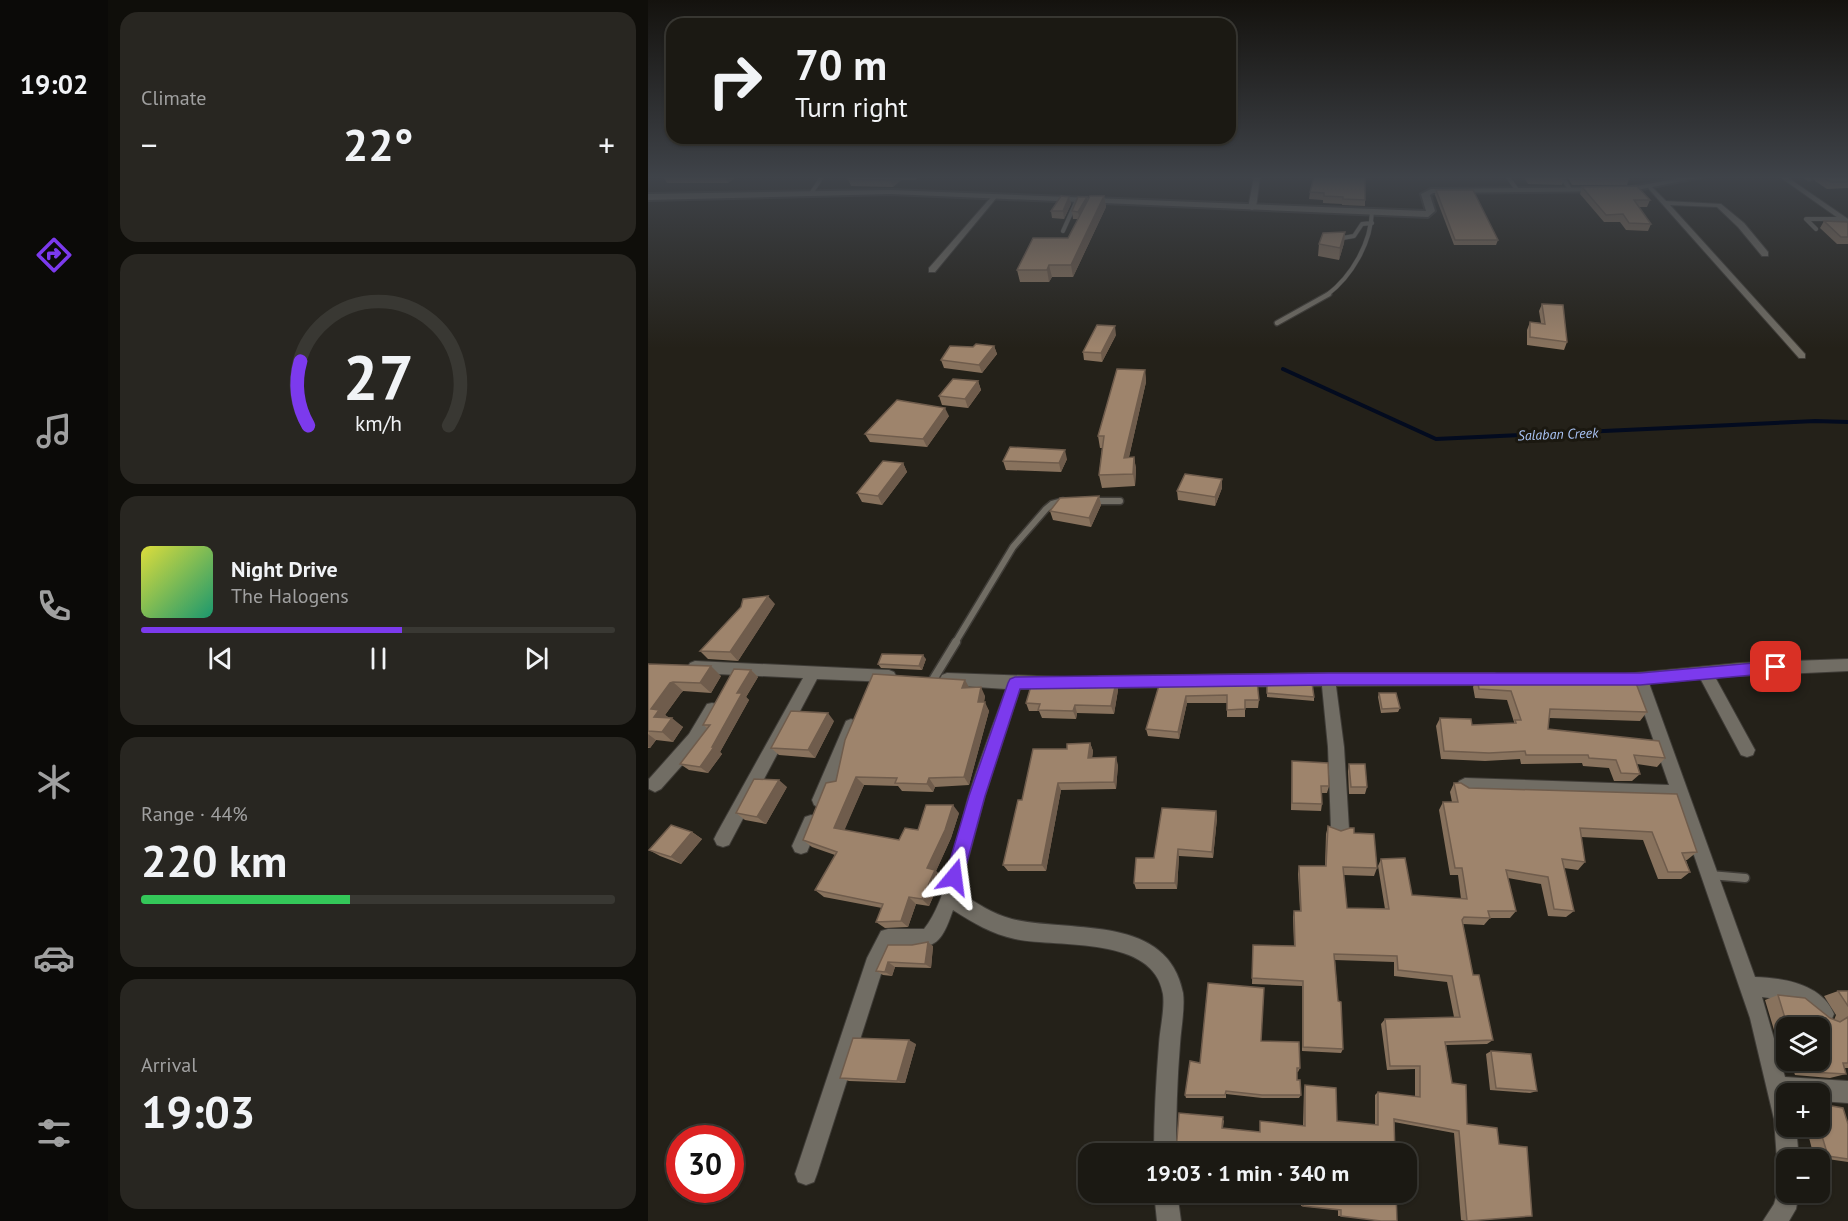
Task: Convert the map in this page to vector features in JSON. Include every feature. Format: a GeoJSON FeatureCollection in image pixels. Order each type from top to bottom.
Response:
{"type":"FeatureCollection","features":[{"type":"Feature","properties":{"kind":"street"},"geometry":{"type":"LineString","coordinates":[[932,270],[963,234]]}},
{"type":"Feature","properties":{"kind":"street"},"geometry":{"type":"LineString","coordinates":[[1693,234],[1802,356]]}},
{"type":"Feature","properties":{"kind":"street"},"geometry":{"type":"LineString","coordinates":[[1748,234],[1765,254]]}},
{"type":"Feature","properties":{"kind":"street"},"geometry":{"type":"LineString","coordinates":[[703,650],[683,667],[903,676]]}},
{"type":"Feature","properties":{"kind":"street"},"geometry":{"type":"LineString","coordinates":[[1604,679],[1640,679],[1812,665],[1848,665]]}},
{"type":"Feature","properties":{"kind":"street"},"geometry":{"type":"LineString","coordinates":[[656,784],[693,742],[736,668]]}},
{"type":"Feature","properties":{"kind":"street"},"geometry":{"type":"LineString","coordinates":[[723,839],[814,671]]}},
{"type":"Feature","properties":{"kind":"street"},"geometry":{"type":"LineString","coordinates":[[1705,673],[1747,750]]}},
{"type":"Feature","properties":{"kind":"street"},"geometry":{"type":"LineString","coordinates":[[801,846],[873,675]]}},
{"type":"Feature","properties":{"kind":"street"},"geometry":{"type":"LineString","coordinates":[[929,678],[1015,683],[1508,679]]}},
{"type":"Feature","properties":{"kind":"street"},"geometry":{"type":"LineString","coordinates":[[1328,679],[1336,747],[1340,830]]}},
{"type":"Feature","properties":{"kind":"street"},"geometry":{"type":"LineString","coordinates":[[1640,679],[1761,1018],[1776,1083]]}},
{"type":"Feature","properties":{"kind":"street"},"geometry":{"type":"LineString","coordinates":[[806,1174],[874,965],[884,944],[888,938],[930,936],[937,929],[977,796],[1015,683]]}},
{"type":"Feature","properties":{"kind":"street"},"geometry":{"type":"LineString","coordinates":[[1465,786],[1680,793]]}},
{"type":"Feature","properties":{"kind":"street"},"geometry":{"type":"LineString","coordinates":[[948,898],[956,900],[980,917],[1013,929],[1052,936],[1117,940],[1144,950],[1158,961],[1168,978],[1173,994],[1165,1101],[1165,1143]]}},
{"type":"Feature","properties":{"kind":"street"},"geometry":{"type":"LineString","coordinates":[[1750,987],[1798,992],[1806,996],[1824,1014]]}},
{"type":"Feature","properties":{"kind":"street"},"geometry":{"type":"LineString","coordinates":[[1830,1091],[1848,1092]]}},
{"type":"Feature","properties":{"kind":"street"},"geometry":{"type":"LineString","coordinates":[[1167,1203],[1169,1221]]}},
{"type":"Feature","properties":{"kind":"street"},"geometry":{"type":"LineString","coordinates":[[1775,1221],[1785,1203]]}},
{"type":"Feature","properties":{"kind":"lane"},"geometry":{"type":"LineString","coordinates":[[1335,240],[1355,234]]}},
{"type":"Feature","properties":{"kind":"lane"},"geometry":{"type":"LineString","coordinates":[[1277,323],[1328,295],[1347,278],[1358,259],[1368,234]]}},
{"type":"Feature","properties":{"kind":"lane"},"geometry":{"type":"LineString","coordinates":[[929,678],[1013,547],[1032,523],[1052,504],[1074,501]]}},
{"type":"Feature","properties":{"kind":"lane"},"geometry":{"type":"LineString","coordinates":[[1086,501],[1120,501]]}},
{"type":"Feature","properties":{"kind":"lane"},"geometry":{"type":"LineString","coordinates":[[1710,875],[1745,878]]}},
{"type":"Feature","properties":{"kind":"building"},"geometry":{"type":"Polygon","coordinates":[[[1070,234],[1086,234],[1071,265],[1049,265],[1047,270],[1017,270],[1033,238],[1068,238],[1070,234]]]}},
{"type":"Feature","properties":{"kind":"building"},"geometry":{"type":"Polygon","coordinates":[[[1323,234],[1344,234],[1340,248],[1319,244],[1323,234]]]}},
{"type":"Feature","properties":{"kind":"building"},"geometry":{"type":"Polygon","coordinates":[[[1453,234],[1495,234],[1498,240],[1455,240],[1453,234]]]}},
{"type":"Feature","properties":{"kind":"building"},"geometry":{"type":"Polygon","coordinates":[[[1838,234],[1848,234],[1848,237],[1841,237],[1838,234]]]}},
{"type":"Feature","properties":{"kind":"building"},"geometry":{"type":"Polygon","coordinates":[[[1542,304],[1563,305],[1567,342],[1530,337],[1530,322],[1545,324],[1542,304]]]}},
{"type":"Feature","properties":{"kind":"building"},"geometry":{"type":"Polygon","coordinates":[[[1097,325],[1115,326],[1101,353],[1083,352],[1097,325]]]}},
{"type":"Feature","properties":{"kind":"building"},"geometry":{"type":"Polygon","coordinates":[[[976,344],[994,346],[979,365],[941,360],[950,346],[973,347],[976,344]]]}},
{"type":"Feature","properties":{"kind":"building"},"geometry":{"type":"Polygon","coordinates":[[[1117,369],[1145,370],[1124,458],[1134,457],[1133,474],[1099,475],[1104,436],[1098,436],[1117,369]]]}},
{"type":"Feature","properties":{"kind":"building"},"geometry":{"type":"Polygon","coordinates":[[[953,379],[978,381],[965,399],[939,396],[953,379]]]}},
{"type":"Feature","properties":{"kind":"building"},"geometry":{"type":"Polygon","coordinates":[[[897,400],[945,408],[923,439],[865,434],[897,400]]]}},
{"type":"Feature","properties":{"kind":"building"},"geometry":{"type":"Polygon","coordinates":[[[1010,447],[1065,450],[1059,463],[1003,461],[1010,447]]]}},
{"type":"Feature","properties":{"kind":"building"},"geometry":{"type":"Polygon","coordinates":[[[883,461],[903,463],[878,496],[857,493],[883,461]]]}},
{"type":"Feature","properties":{"kind":"building"},"geometry":{"type":"Polygon","coordinates":[[[1185,474],[1222,479],[1215,497],[1177,491],[1185,474]]]}},
{"type":"Feature","properties":{"kind":"building"},"geometry":{"type":"Polygon","coordinates":[[[1099,496],[1089,518],[1050,511],[1060,498],[1099,496]]]}},
{"type":"Feature","properties":{"kind":"building"},"geometry":{"type":"Polygon","coordinates":[[[768,596],[730,652],[700,651],[741,607],[743,599],[768,596]]]}},
{"type":"Feature","properties":{"kind":"building"},"geometry":{"type":"Polygon","coordinates":[[[882,654],[923,655],[919,666],[878,664],[882,654]]]}},
{"type":"Feature","properties":{"kind":"building"},"geometry":{"type":"Polygon","coordinates":[[[648,664],[711,666],[700,683],[670,683],[651,709],[659,710],[654,717],[672,718],[662,732],[648,731],[648,664]]]}},
{"type":"Feature","properties":{"kind":"building"},"geometry":{"type":"Polygon","coordinates":[[[734,669],[751,670],[737,693],[742,693],[712,747],[714,747],[700,767],[680,764],[710,725],[703,725],[734,669]]]}},
{"type":"Feature","properties":{"kind":"building"},"geometry":{"type":"Polygon","coordinates":[[[873,674],[965,680],[962,688],[981,687],[978,702],[985,702],[964,777],[929,778],[927,784],[895,783],[897,778],[856,777],[834,828],[899,840],[905,828],[918,830],[926,805],[953,805],[945,830],[927,868],[935,870],[922,899],[909,897],[901,921],[876,922],[883,904],[815,890],[837,852],[803,840],[826,783],[836,781],[845,740],[873,674]]]}},
{"type":"Feature","properties":{"kind":"building"},"geometry":{"type":"Polygon","coordinates":[[[1477,678],[1634,678],[1647,712],[1550,709],[1548,729],[1659,741],[1665,758],[1634,755],[1640,774],[1621,773],[1616,760],[1589,758],[1588,755],[1526,755],[1525,751],[1489,753],[1444,751],[1440,718],[1471,719],[1472,725],[1516,723],[1515,720],[1521,720],[1511,691],[1479,689],[1477,678]]]}},
{"type":"Feature","properties":{"kind":"building"},"geometry":{"type":"Polygon","coordinates":[[[1257,681],[1259,700],[1245,700],[1245,709],[1227,710],[1227,695],[1186,696],[1178,732],[1146,729],[1160,682],[1257,681]]]}},
{"type":"Feature","properties":{"kind":"building"},"geometry":{"type":"Polygon","coordinates":[[[1116,682],[1111,706],[1075,705],[1073,711],[1038,710],[1040,704],[1026,703],[1031,686],[1045,687],[1047,683],[1116,682]]]}},
{"type":"Feature","properties":{"kind":"building"},"geometry":{"type":"Polygon","coordinates":[[[1312,683],[1314,697],[1267,693],[1267,685],[1312,683]]]}},
{"type":"Feature","properties":{"kind":"building"},"geometry":{"type":"Polygon","coordinates":[[[1379,693],[1396,693],[1400,708],[1382,709],[1379,693]]]}},
{"type":"Feature","properties":{"kind":"building"},"geometry":{"type":"Polygon","coordinates":[[[791,711],[828,713],[808,750],[771,748],[791,711]]]}},
{"type":"Feature","properties":{"kind":"building"},"geometry":{"type":"Polygon","coordinates":[[[1090,743],[1088,758],[1116,757],[1114,782],[1058,783],[1042,865],[1003,865],[1018,800],[1022,800],[1033,749],[1067,749],[1067,744],[1090,743]]]}},
{"type":"Feature","properties":{"kind":"building"},"geometry":{"type":"Polygon","coordinates":[[[1292,761],[1328,763],[1329,786],[1321,786],[1322,804],[1292,803],[1292,761]]]}},
{"type":"Feature","properties":{"kind":"building"},"geometry":{"type":"Polygon","coordinates":[[[1349,764],[1365,764],[1367,787],[1351,787],[1349,764]]]}},
{"type":"Feature","properties":{"kind":"building"},"geometry":{"type":"Polygon","coordinates":[[[754,779],[779,780],[757,817],[736,813],[754,779]]]}},
{"type":"Feature","properties":{"kind":"building"},"geometry":{"type":"Polygon","coordinates":[[[1454,783],[1461,783],[1469,788],[1677,794],[1697,852],[1682,853],[1690,872],[1668,872],[1652,832],[1580,828],[1585,862],[1562,859],[1574,911],[1554,909],[1548,877],[1506,870],[1516,911],[1488,911],[1490,918],[1464,917],[1462,920],[1473,975],[1479,975],[1493,1040],[1445,1042],[1452,1083],[1466,1085],[1467,1124],[1497,1128],[1499,1144],[1527,1147],[1532,1216],[1467,1221],[1459,1131],[1394,1119],[1395,1143],[1177,1143],[1179,1113],[1223,1117],[1222,1128],[1260,1132],[1260,1121],[1305,1126],[1305,1085],[1336,1088],[1337,1121],[1378,1125],[1378,1092],[1420,1097],[1420,1066],[1390,1066],[1385,1019],[1460,1017],[1452,976],[1398,970],[1397,956],[1334,954],[1338,1001],[1341,1002],[1343,1049],[1303,1047],[1303,981],[1252,978],[1253,945],[1295,946],[1294,911],[1301,911],[1299,866],[1326,866],[1328,826],[1341,831],[1354,828],[1354,833],[1374,834],[1377,868],[1343,867],[1347,908],[1389,909],[1381,859],[1405,858],[1412,895],[1467,899],[1462,868],[1455,868],[1443,802],[1458,802],[1454,783]]]}},
{"type":"Feature","properties":{"kind":"building"},"geometry":{"type":"Polygon","coordinates":[[[1162,808],[1216,811],[1212,852],[1178,849],[1175,883],[1134,883],[1136,858],[1154,858],[1162,808]]]}},
{"type":"Feature","properties":{"kind":"building"},"geometry":{"type":"Polygon","coordinates":[[[671,825],[692,832],[671,857],[649,850],[671,825]]]}},
{"type":"Feature","properties":{"kind":"building"},"geometry":{"type":"Polygon","coordinates":[[[928,942],[925,964],[888,962],[885,972],[876,971],[888,945],[928,942]]]}},
{"type":"Feature","properties":{"kind":"building"},"geometry":{"type":"Polygon","coordinates":[[[1208,983],[1264,988],[1261,1041],[1299,1042],[1300,1068],[1297,1068],[1297,1080],[1300,1080],[1301,1095],[1262,1095],[1226,1091],[1225,1095],[1185,1095],[1190,1061],[1200,1063],[1208,983]]]}},
{"type":"Feature","properties":{"kind":"building"},"geometry":{"type":"Polygon","coordinates":[[[1838,991],[1848,991],[1848,1006],[1838,991]]]}},
{"type":"Feature","properties":{"kind":"building"},"geometry":{"type":"Polygon","coordinates":[[[1778,995],[1805,998],[1829,1017],[1785,1017],[1778,995]]]}},
{"type":"Feature","properties":{"kind":"building"},"geometry":{"type":"Polygon","coordinates":[[[1848,1017],[1848,1063],[1843,1063],[1846,1074],[1810,1072],[1830,1071],[1830,1018],[1840,1022],[1848,1017]]]}},
{"type":"Feature","properties":{"kind":"building"},"geometry":{"type":"Polygon","coordinates":[[[853,1038],[909,1040],[897,1081],[840,1078],[853,1038]]]}},
{"type":"Feature","properties":{"kind":"building"},"geometry":{"type":"Polygon","coordinates":[[[1491,1051],[1531,1054],[1537,1091],[1496,1088],[1491,1051]]]}},
{"type":"Feature","properties":{"kind":"building"},"geometry":{"type":"Polygon","coordinates":[[[1830,1106],[1843,1108],[1848,1124],[1848,1159],[1830,1156],[1830,1149],[1826,1149],[1822,1137],[1830,1137],[1830,1106]]]}},
{"type":"Feature","properties":{"kind":"building"},"geometry":{"type":"Polygon","coordinates":[[[1303,1203],[1396,1203],[1397,1221],[1341,1216],[1341,1210],[1303,1206],[1303,1203]]]}},
{"type":"Feature","properties":{"kind":"waterway","name":"Salaban Creek"},"geometry":{"type":"LineString","coordinates":[[1283,369],[1436,439],[1815,421],[1848,422]]}},
{"type":"Feature","properties":{"kind":"route"},"geometry":{"type":"LineString","coordinates":[[954,877],[977,796],[1015,683],[1328,679],[1640,679],[1776,667]]}}]}
